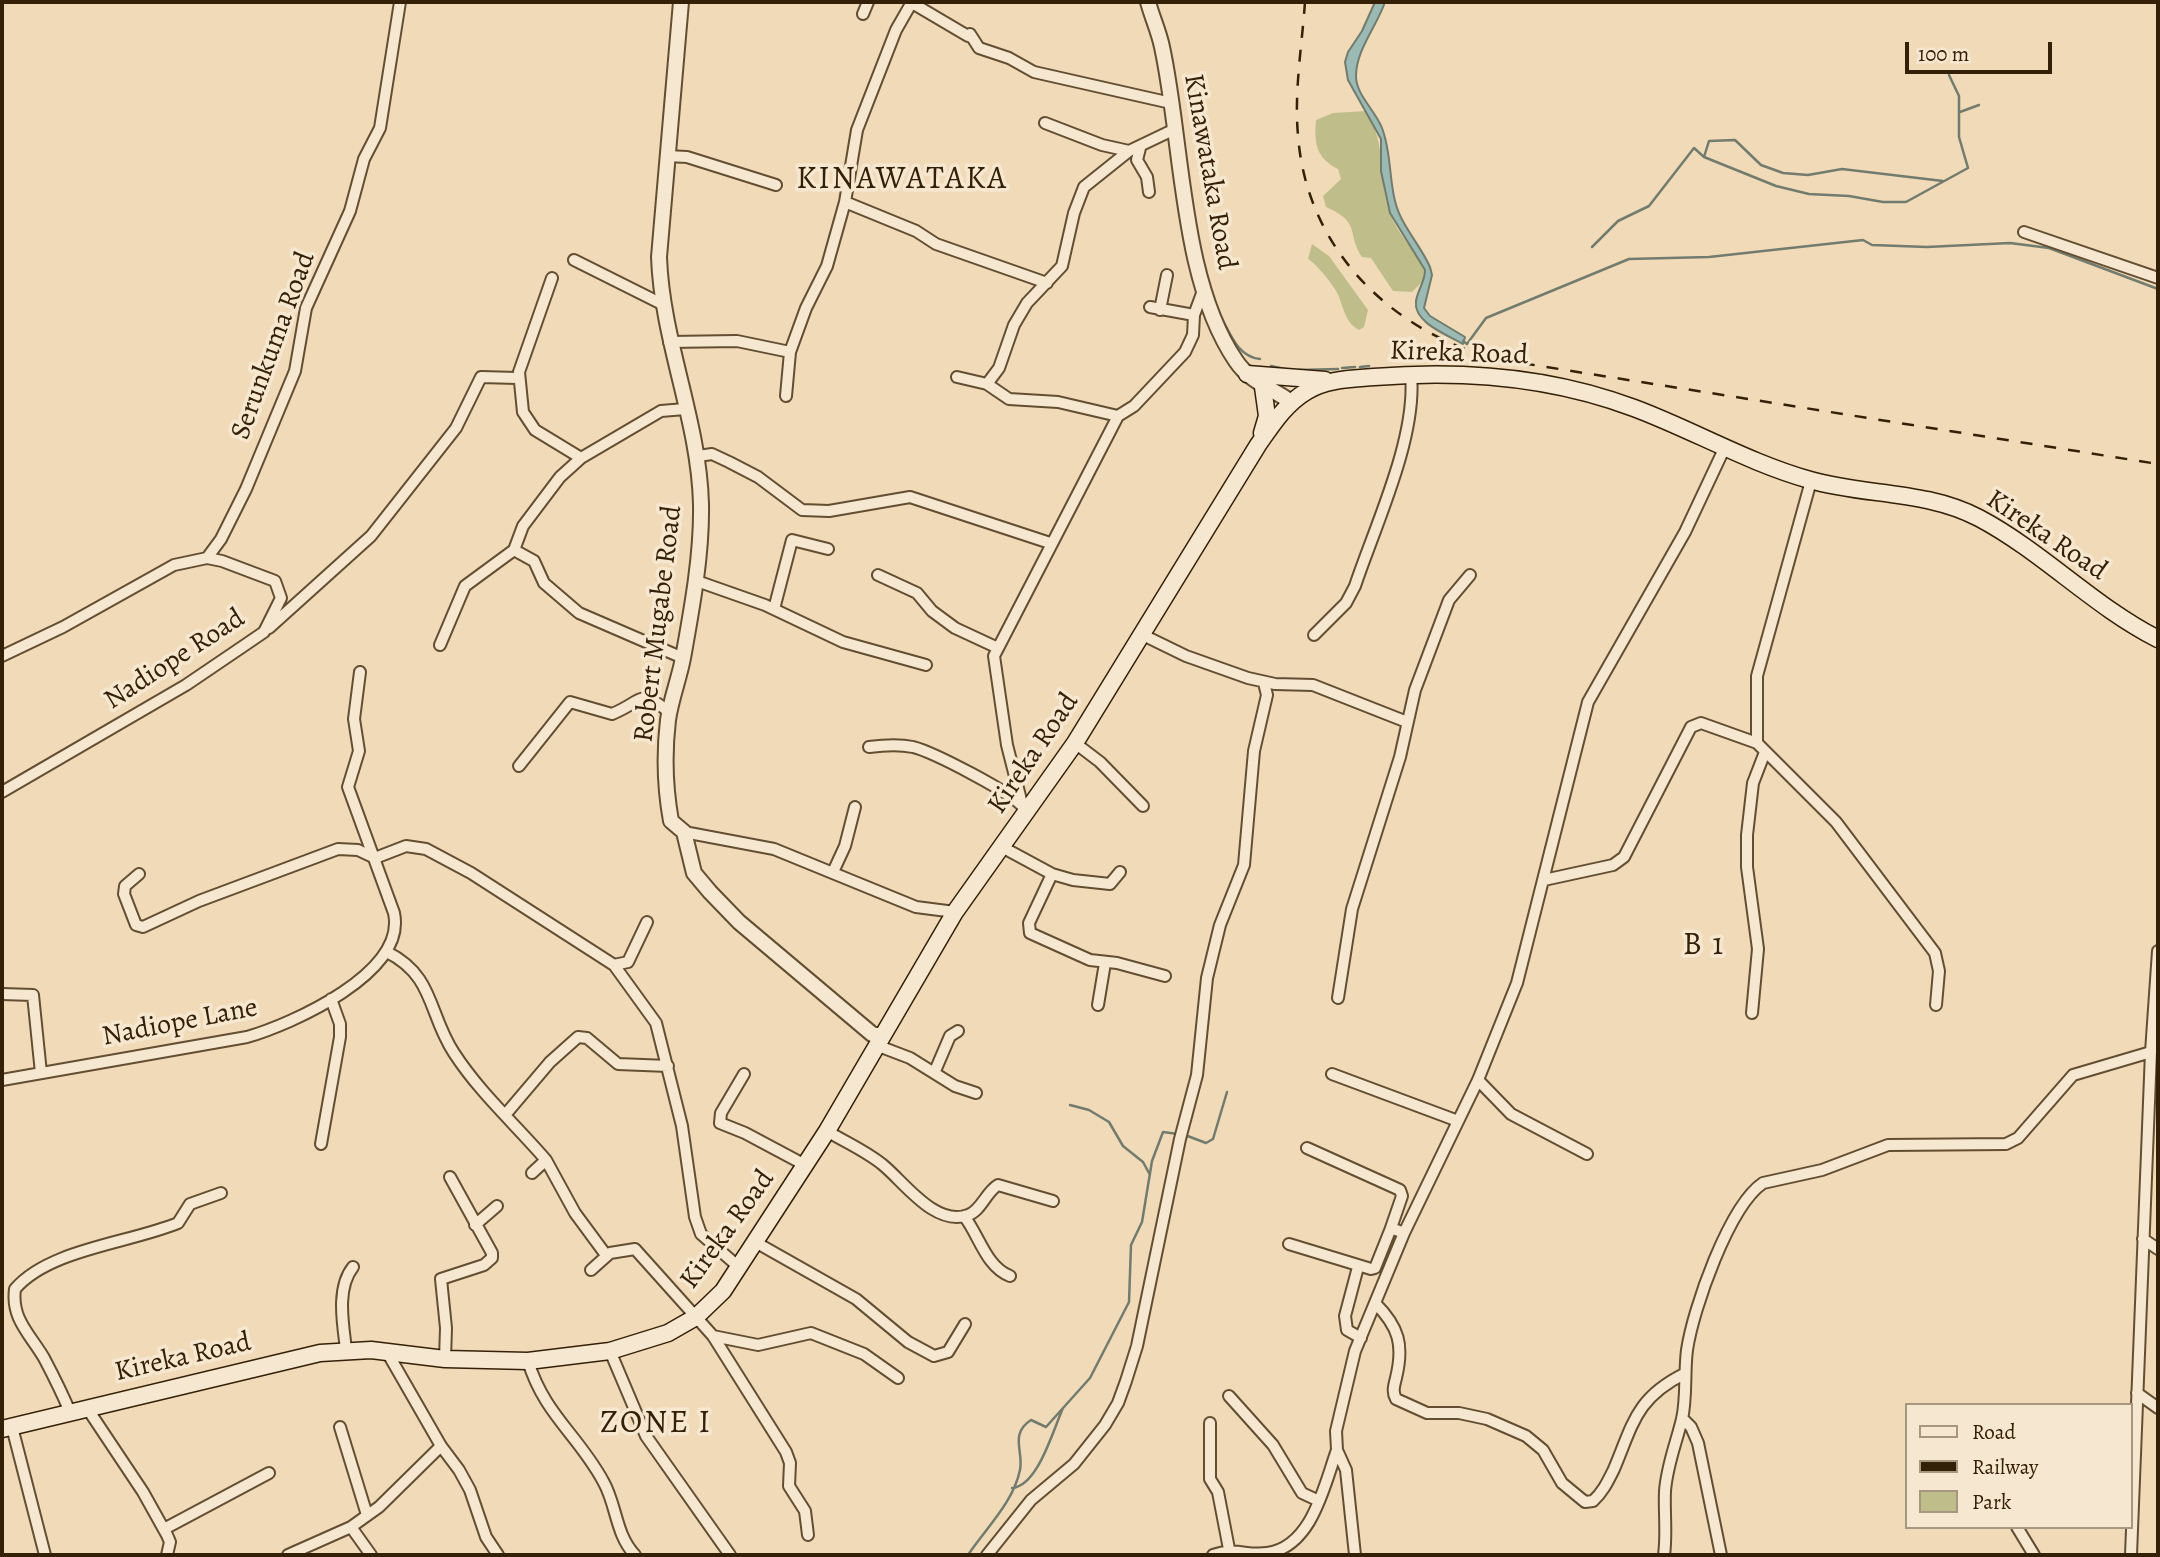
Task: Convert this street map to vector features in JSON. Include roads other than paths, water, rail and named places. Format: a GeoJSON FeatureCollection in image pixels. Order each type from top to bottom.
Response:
{"type":"FeatureCollection","features":[{"type":"Feature","properties":{"kind":"main road"},"geometry":{"type":"LineString","coordinates":[[1247,374],[1343,379]]}},
{"type":"Feature","properties":{"kind":"main road","name":"Kireka Road"},"geometry":{"type":"LineString","coordinates":[[7,1428],[346,1349],[445,1359],[528,1361],[610,1352],[643,1343],[696,1317],[723,1291],[757,1243],[827,1131],[955,912],[1002,847],[1024,809],[1075,743],[1258,445],[1291,402],[1308,390],[1343,379],[1411,375],[1492,377],[1538,383],[1632,407],[1811,481],[1927,499],[1979,518],[2123,620],[2158,639]]}},
{"type":"Feature","properties":{"kind":"main road"},"geometry":{"type":"LineString","coordinates":[[1258,445],[1267,416],[1263,387]]}},
{"type":"Feature","properties":{"kind":"street","name":"Serunkuma Road"},"geometry":{"type":"LineString","coordinates":[[207,558],[221,539],[246,489],[295,371],[306,308],[350,211],[364,159],[380,128],[400,2]]}},
{"type":"Feature","properties":{"kind":"street","name":"Robert Mugabe Road"},"geometry":{"type":"LineString","coordinates":[[681,2],[659,257],[662,304],[669,342],[698,456],[700,540],[683,658],[670,713],[665,792],[671,821],[684,832],[694,873],[710,892],[739,922],[879,1041]]}},
{"type":"Feature","properties":{"kind":"street"},"geometry":{"type":"LineString","coordinates":[[863,14],[868,2]]}},
{"type":"Feature","properties":{"kind":"street","name":"Kinawataka Road"},"geometry":{"type":"LineString","coordinates":[[1147,2],[1162,46],[1189,224],[1204,288],[1225,341],[1247,374],[1263,387],[1291,402]]}},
{"type":"Feature","properties":{"kind":"street"},"geometry":{"type":"LineString","coordinates":[[786,396],[790,352],[806,308],[827,266],[845,202],[857,130],[896,30],[912,3],[968,36],[970,34],[979,48],[1009,58],[1034,72],[1171,103]]}},
{"type":"Feature","properties":{"kind":"street"},"geometry":{"type":"LineString","coordinates":[[1045,123],[1102,145],[1134,150]]}},
{"type":"Feature","properties":{"kind":"street"},"geometry":{"type":"LineString","coordinates":[[987,384],[999,368],[1014,325],[1027,303],[1056,275],[1067,255],[1074,212],[1084,187],[1134,150],[1175,129]]}},
{"type":"Feature","properties":{"kind":"street"},"geometry":{"type":"LineString","coordinates":[[1134,150],[1147,177],[1149,192]]}},
{"type":"Feature","properties":{"kind":"street"},"geometry":{"type":"LineString","coordinates":[[667,156],[687,157],[776,185]]}},
{"type":"Feature","properties":{"kind":"street"},"geometry":{"type":"LineString","coordinates":[[845,202],[916,231],[936,244],[1047,283]]}},
{"type":"Feature","properties":{"kind":"street"},"geometry":{"type":"LineString","coordinates":[[2024,232],[2158,278]]}},
{"type":"Feature","properties":{"kind":"street"},"geometry":{"type":"LineString","coordinates":[[574,260],[662,304]]}},
{"type":"Feature","properties":{"kind":"street"},"geometry":{"type":"LineString","coordinates":[[1167,275],[1155,308],[1194,315]]}},
{"type":"Feature","properties":{"kind":"street"},"geometry":{"type":"LineString","coordinates":[[552,278],[517,378],[528,424],[582,458]]}},
{"type":"Feature","properties":{"kind":"street"},"geometry":{"type":"LineString","coordinates":[[1024,809],[1007,745],[994,668],[998,648],[1118,416],[1134,406],[1174,366],[1193,335],[1194,315],[1204,288]]}},
{"type":"Feature","properties":{"kind":"street"},"geometry":{"type":"LineString","coordinates":[[669,342],[737,341],[790,352]]}},
{"type":"Feature","properties":{"kind":"street"},"geometry":{"type":"LineString","coordinates":[[1314,635],[1346,603],[1355,586],[1394,472],[1413,394],[1411,375]]}},
{"type":"Feature","properties":{"kind":"street"},"geometry":{"type":"LineString","coordinates":[[264,632],[371,536],[456,428],[481,377],[517,378]]}},
{"type":"Feature","properties":{"kind":"street"},"geometry":{"type":"LineString","coordinates":[[957,377],[987,384],[1009,399],[1058,402],[1118,416]]}},
{"type":"Feature","properties":{"kind":"street"},"geometry":{"type":"LineString","coordinates":[[440,645],[464,586],[514,550],[523,526],[550,488],[582,458],[661,411],[685,410]]}},
{"type":"Feature","properties":{"kind":"street"},"geometry":{"type":"LineString","coordinates":[[1213,1555],[1229,1549],[1264,1554],[1285,1548],[1297,1540],[1317,1500],[1337,1450],[1337,1424],[1360,1338],[1404,1233],[1478,1080],[1517,983],[1588,702],[1685,532],[1725,447]]}},
{"type":"Feature","properties":{"kind":"street"},"geometry":{"type":"LineString","coordinates":[[698,456],[712,454],[729,461],[758,477],[802,510],[830,511],[910,497],[1050,543]]}},
{"type":"Feature","properties":{"kind":"street"},"geometry":{"type":"LineString","coordinates":[[1752,1013],[1758,949],[1747,867],[1746,835],[1761,748],[1757,676],[1811,481]]}},
{"type":"Feature","properties":{"kind":"street"},"geometry":{"type":"LineString","coordinates":[[774,609],[792,540],[828,549]]}},
{"type":"Feature","properties":{"kind":"street"},"geometry":{"type":"LineString","coordinates":[[514,550],[534,561],[544,583],[579,613],[683,658]]}},
{"type":"Feature","properties":{"kind":"street","name":"Nadiope Road"},"geometry":{"type":"LineString","coordinates":[[2,792],[186,685],[264,632],[281,598],[275,581],[207,558]]}},
{"type":"Feature","properties":{"kind":"street"},"geometry":{"type":"LineString","coordinates":[[2,656],[63,627],[174,565],[207,558]]}},
{"type":"Feature","properties":{"kind":"street"},"geometry":{"type":"LineString","coordinates":[[878,575],[917,593],[932,611],[955,628],[998,648]]}},
{"type":"Feature","properties":{"kind":"street"},"geometry":{"type":"LineString","coordinates":[[1338,998],[1352,909],[1400,757],[1407,722],[1429,649],[1449,600],[1470,575]]}},
{"type":"Feature","properties":{"kind":"street"},"geometry":{"type":"LineString","coordinates":[[694,580],[774,609],[843,642],[926,665]]}},
{"type":"Feature","properties":{"kind":"street"},"geometry":{"type":"LineString","coordinates":[[1143,635],[1186,656],[1264,682],[1302,684],[1346,696],[1407,722]]}},
{"type":"Feature","properties":{"kind":"street"},"geometry":{"type":"LineString","coordinates":[[360,672],[354,719],[359,751],[348,787],[396,922],[387,952],[417,973],[453,1051],[483,1093],[546,1160],[575,1213],[606,1255]]}},
{"type":"Feature","properties":{"kind":"street"},"geometry":{"type":"LineString","coordinates":[[988,1555],[1031,1500],[1074,1464],[1118,1403],[1137,1346],[1181,1134],[1197,1075],[1207,978],[1220,925],[1244,865],[1254,751],[1267,695],[1264,682]]}},
{"type":"Feature","properties":{"kind":"street"},"geometry":{"type":"LineString","coordinates":[[519,766],[570,702],[612,714],[643,697],[650,697],[670,713]]}},
{"type":"Feature","properties":{"kind":"street"},"geometry":{"type":"LineString","coordinates":[[1544,880],[1613,865],[1624,857],[1694,724],[1701,723],[1761,748],[1836,822],[1930,943],[1938,961],[1936,1005]]}},
{"type":"Feature","properties":{"kind":"street"},"geometry":{"type":"LineString","coordinates":[[1075,743],[1100,762],[1143,806]]}},
{"type":"Feature","properties":{"kind":"street"},"geometry":{"type":"LineString","coordinates":[[870,747],[894,745],[925,751],[1003,791],[1024,809]]}},
{"type":"Feature","properties":{"kind":"street"},"geometry":{"type":"LineString","coordinates":[[833,872],[845,846],[855,807]]}},
{"type":"Feature","properties":{"kind":"street"},"geometry":{"type":"LineString","coordinates":[[684,832],[774,849],[916,907],[955,912]]}},
{"type":"Feature","properties":{"kind":"street"},"geometry":{"type":"LineString","coordinates":[[139,874],[125,886],[124,894],[136,925],[143,927],[199,901],[338,849],[358,850],[374,858],[406,846],[426,849],[471,873],[614,965],[656,1023],[682,1126],[695,1217],[707,1241],[740,1268]]}},
{"type":"Feature","properties":{"kind":"street"},"geometry":{"type":"LineString","coordinates":[[1002,847],[1052,874],[1073,880],[1110,884],[1121,872]]}},
{"type":"Feature","properties":{"kind":"street"},"geometry":{"type":"LineString","coordinates":[[1052,874],[1028,930],[1090,960],[1117,963],[1165,976]]}},
{"type":"Feature","properties":{"kind":"street"},"geometry":{"type":"LineString","coordinates":[[614,965],[628,962],[647,922]]}},
{"type":"Feature","properties":{"kind":"street"},"geometry":{"type":"LineString","coordinates":[[2132,1528],[2151,1052],[2158,951]]}},
{"type":"Feature","properties":{"kind":"street","name":"Nadiope Lane"},"geometry":{"type":"LineString","coordinates":[[2,1080],[247,1037],[282,1027],[331,999],[387,952]]}},
{"type":"Feature","properties":{"kind":"street"},"geometry":{"type":"LineString","coordinates":[[1098,1005],[1105,963]]}},
{"type":"Feature","properties":{"kind":"street"},"geometry":{"type":"LineString","coordinates":[[2,994],[33,995],[41,1073]]}},
{"type":"Feature","properties":{"kind":"street"},"geometry":{"type":"LineString","coordinates":[[321,1144],[340,1037],[340,1024],[331,999]]}},
{"type":"Feature","properties":{"kind":"street"},"geometry":{"type":"LineString","coordinates":[[935,1071],[950,1036],[958,1031]]}},
{"type":"Feature","properties":{"kind":"street"},"geometry":{"type":"LineString","coordinates":[[505,1115],[550,1062],[578,1037],[587,1038],[618,1064],[668,1066]]}},
{"type":"Feature","properties":{"kind":"street"},"geometry":{"type":"LineString","coordinates":[[879,1041],[935,1071],[956,1086],[976,1093]]}},
{"type":"Feature","properties":{"kind":"street"},"geometry":{"type":"LineString","coordinates":[[1664,1555],[1668,1471],[1682,1418],[1684,1374],[1693,1321],[1710,1271],[1744,1203],[1763,1183],[1822,1170],[1888,1144],[1993,1145],[2012,1142],[2073,1075],[2151,1052]]}},
{"type":"Feature","properties":{"kind":"street"},"geometry":{"type":"LineString","coordinates":[[744,1074],[721,1113],[720,1124],[745,1133],[805,1165]]}},
{"type":"Feature","properties":{"kind":"street"},"geometry":{"type":"LineString","coordinates":[[1332,1074],[1458,1122]]}},
{"type":"Feature","properties":{"kind":"street"},"geometry":{"type":"LineString","coordinates":[[1478,1080],[1511,1114],[1587,1154]]}},
{"type":"Feature","properties":{"kind":"street"},"geometry":{"type":"LineString","coordinates":[[827,1131],[883,1164],[931,1209],[964,1216],[971,1214],[998,1185],[1054,1201]]}},
{"type":"Feature","properties":{"kind":"street"},"geometry":{"type":"LineString","coordinates":[[1289,1244],[1358,1267],[1375,1268],[1402,1196],[1400,1190],[1307,1148]]}},
{"type":"Feature","properties":{"kind":"street"},"geometry":{"type":"LineString","coordinates":[[532,1173],[546,1160]]}},
{"type":"Feature","properties":{"kind":"street"},"geometry":{"type":"LineString","coordinates":[[2147,1179],[2158,1174]]}},
{"type":"Feature","properties":{"kind":"street"},"geometry":{"type":"LineString","coordinates":[[445,1359],[446,1328],[441,1279],[484,1265],[492,1258],[490,1247],[475,1225],[450,1177]]}},
{"type":"Feature","properties":{"kind":"street"},"geometry":{"type":"LineString","coordinates":[[70,1412],[38,1348],[21,1325],[16,1313],[15,1289],[33,1273],[53,1263],[176,1225],[181,1222],[190,1204],[221,1193]]}},
{"type":"Feature","properties":{"kind":"street"},"geometry":{"type":"LineString","coordinates":[[475,1225],[497,1206]]}},
{"type":"Feature","properties":{"kind":"street"},"geometry":{"type":"LineString","coordinates":[[964,1216],[978,1235],[989,1259],[1002,1273],[1010,1276]]}},
{"type":"Feature","properties":{"kind":"street"},"geometry":{"type":"LineString","coordinates":[[1391,1228],[1404,1233]]}},
{"type":"Feature","properties":{"kind":"street"},"geometry":{"type":"LineString","coordinates":[[2143,1239],[2158,1249]]}},
{"type":"Feature","properties":{"kind":"street"},"geometry":{"type":"LineString","coordinates":[[757,1243],[856,1299],[901,1338],[934,1356],[948,1352],[964,1324]]}},
{"type":"Feature","properties":{"kind":"street"},"geometry":{"type":"LineString","coordinates":[[590,1270],[606,1255],[624,1249],[640,1252],[713,1336],[786,1452],[790,1463],[789,1486],[805,1511],[808,1535]]}},
{"type":"Feature","properties":{"kind":"street"},"geometry":{"type":"LineString","coordinates":[[346,1349],[343,1296],[348,1273],[353,1267]]}},
{"type":"Feature","properties":{"kind":"street"},"geometry":{"type":"LineString","coordinates":[[1358,1267],[1344,1321],[1347,1330],[1360,1338]]}},
{"type":"Feature","properties":{"kind":"street"},"geometry":{"type":"LineString","coordinates":[[1375,1303],[1393,1321],[1400,1339],[1400,1363],[1394,1388],[1396,1399],[1427,1413],[1458,1413],[1487,1419],[1525,1436],[1543,1450],[1562,1483],[1585,1502],[1593,1501],[1606,1487],[1631,1423],[1646,1400],[1656,1390],[1684,1374]]}},
{"type":"Feature","properties":{"kind":"street"},"geometry":{"type":"LineString","coordinates":[[713,1336],[758,1345],[811,1333],[864,1354],[898,1378]]}},
{"type":"Feature","properties":{"kind":"street"},"geometry":{"type":"LineString","coordinates":[[387,1352],[441,1446],[470,1490],[486,1537],[498,1555]]}},
{"type":"Feature","properties":{"kind":"street"},"geometry":{"type":"LineString","coordinates":[[610,1352],[646,1436],[730,1555]]}},
{"type":"Feature","properties":{"kind":"street"},"geometry":{"type":"LineString","coordinates":[[528,1361],[536,1387],[545,1403],[603,1480],[623,1540],[635,1555]]}},
{"type":"Feature","properties":{"kind":"street"},"geometry":{"type":"LineString","coordinates":[[2137,1393],[2158,1408]]}},
{"type":"Feature","properties":{"kind":"street"},"geometry":{"type":"LineString","coordinates":[[1229,1396],[1273,1445],[1302,1493],[1317,1500]]}},
{"type":"Feature","properties":{"kind":"street"},"geometry":{"type":"LineString","coordinates":[[87,1408],[164,1529],[170,1542],[167,1555]]}},
{"type":"Feature","properties":{"kind":"street"},"geometry":{"type":"LineString","coordinates":[[1682,1418],[1698,1443],[1721,1555]]}},
{"type":"Feature","properties":{"kind":"street"},"geometry":{"type":"LineString","coordinates":[[1210,1423],[1210,1479],[1218,1492],[1229,1549]]}},
{"type":"Feature","properties":{"kind":"street"},"geometry":{"type":"LineString","coordinates":[[340,1427],[367,1515]]}},
{"type":"Feature","properties":{"kind":"street"},"geometry":{"type":"LineString","coordinates":[[7,1428],[45,1555]]}},
{"type":"Feature","properties":{"kind":"street"},"geometry":{"type":"LineString","coordinates":[[288,1555],[351,1527],[441,1446]]}},
{"type":"Feature","properties":{"kind":"street"},"geometry":{"type":"LineString","coordinates":[[1337,1450],[1346,1470],[1355,1555]]}},
{"type":"Feature","properties":{"kind":"street"},"geometry":{"type":"LineString","coordinates":[[164,1529],[269,1473]]}},
{"type":"Feature","properties":{"kind":"street"},"geometry":{"type":"LineString","coordinates":[[351,1527],[371,1555]]}},
{"type":"Feature","properties":{"kind":"street"},"geometry":{"type":"LineString","coordinates":[[2018,1529],[2034,1555]]}},
{"type":"Feature","properties":{"kind":"street"},"geometry":{"type":"LineString","coordinates":[[2131,1555],[2132,1529]]}},
{"type":"Feature","properties":{"kind":"water"},"geometry":{"type":"Polygon","coordinates":[[[1375,2],[1385,2],[1359,57],[1357,83],[1385,137],[1398,210],[1430,267],[1432,275],[1424,308],[1430,316],[1465,337],[1463,344],[1433,327],[1420,316],[1416,301],[1425,270],[1390,213],[1381,171],[1381,139],[1348,80],[1345,62],[1348,52],[1362,31],[1375,2]]]}},
{"type":"Feature","properties":{"kind":"waterway"},"geometry":{"type":"LineString","coordinates":[[1592,247],[1618,221],[1649,206],[1694,148],[1704,157],[1776,186],[1809,194],[1906,202],[1968,168],[1959,137],[1959,96],[1949,75]]}},
{"type":"Feature","properties":{"kind":"waterway"},"geometry":{"type":"LineString","coordinates":[[1960,112],[1979,105]]}},
{"type":"Feature","properties":{"kind":"waterway"},"geometry":{"type":"LineString","coordinates":[[1704,157],[1709,141],[1735,140],[1761,165],[1783,173],[1808,175],[1842,169],[1943,181]]}},
{"type":"Feature","properties":{"kind":"waterway"},"geometry":{"type":"LineString","coordinates":[[1463,341],[1467,344],[1486,318],[1629,259],[1709,257],[1863,240],[1872,245],[1927,247],[2010,243],[2049,248],[2158,289]]}},
{"type":"Feature","properties":{"kind":"waterway"},"geometry":{"type":"LineString","coordinates":[[1222,319],[1241,350],[1260,359]]}},
{"type":"Feature","properties":{"kind":"waterway"},"geometry":{"type":"LineString","coordinates":[[1271,366],[1285,369]]}},
{"type":"Feature","properties":{"kind":"waterway"},"geometry":{"type":"LineString","coordinates":[[1360,367],[1369,366]]}},
{"type":"Feature","properties":{"kind":"waterway"},"geometry":{"type":"LineString","coordinates":[[1342,368],[1355,367]]}},
{"type":"Feature","properties":{"kind":"waterway"},"geometry":{"type":"LineString","coordinates":[[1299,370],[1338,369]]}},
{"type":"Feature","properties":{"kind":"waterway"},"geometry":{"type":"LineString","coordinates":[[1185,1135],[1206,1143],[1213,1139],[1227,1092]]}},
{"type":"Feature","properties":{"kind":"waterway"},"geometry":{"type":"LineString","coordinates":[[1070,1105],[1089,1110],[1109,1122],[1123,1146],[1143,1162],[1149,1173]]}},
{"type":"Feature","properties":{"kind":"waterway"},"geometry":{"type":"LineString","coordinates":[[968,1555],[1005,1504],[1016,1482],[1021,1463],[1019,1437],[1024,1425],[1031,1420],[1046,1427],[1090,1378],[1129,1302],[1131,1245],[1142,1222],[1152,1161],[1163,1132],[1178,1134]]}},
{"type":"Feature","properties":{"kind":"waterway"},"geometry":{"type":"LineString","coordinates":[[1012,1488],[1030,1478],[1037,1468],[1063,1408]]}},
{"type":"Feature","properties":{"kind":"railway"},"geometry":{"type":"LineString","coordinates":[[1305,2],[1297,119],[1304,176],[1317,214],[1336,248],[1360,279],[1389,306],[1421,328],[1457,346],[1496,359],[2158,464]]}},
{"type":"Feature","properties":{"kind":"district","name":"KINAWATAKA"},"geometry":{"type":"Point","coordinates":[902,180]}},
{"type":"Feature","properties":{"kind":"district","name":"B 1"},"geometry":{"type":"Point","coordinates":[1704,946]}},
{"type":"Feature","properties":{"kind":"district","name":"ZONE I"},"geometry":{"type":"Point","coordinates":[656,1424]}}]}
